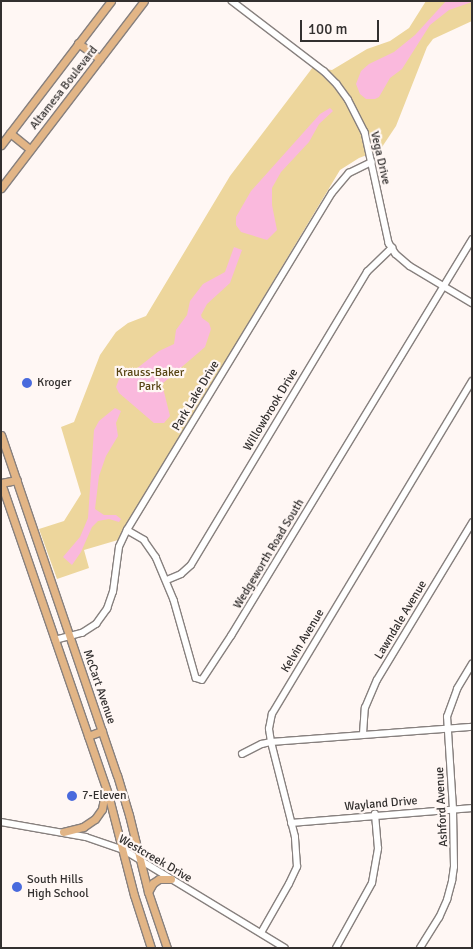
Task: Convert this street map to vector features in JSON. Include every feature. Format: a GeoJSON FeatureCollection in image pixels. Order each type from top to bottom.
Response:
{"type":"FeatureCollection","features":[{"type":"Feature","properties":{"kind":"main road","name":"Altamesa Boulevard"},"geometry":{"type":"LineString","coordinates":[[1,144],[111,1]]}},
{"type":"Feature","properties":{"kind":"main road","name":"Altamesa Boulevard"},"geometry":{"type":"LineString","coordinates":[[1,188],[144,1]]}},
{"type":"Feature","properties":{"kind":"main road"},"geometry":{"type":"LineString","coordinates":[[78,43],[100,59]]}},
{"type":"Feature","properties":{"kind":"main road"},"geometry":{"type":"LineString","coordinates":[[10,133],[30,149]]}},
{"type":"Feature","properties":{"kind":"main road","name":"McCart Avenue"},"geometry":{"type":"LineString","coordinates":[[1,435],[102,731],[129,815],[139,860],[166,948]]}},
{"type":"Feature","properties":{"kind":"main road"},"geometry":{"type":"LineString","coordinates":[[16,480],[1,483],[106,786],[122,850],[151,948]]}},
{"type":"Feature","properties":{"kind":"main road"},"geometry":{"type":"LineString","coordinates":[[88,736],[102,731]]}},
{"type":"Feature","properties":{"kind":"main road"},"geometry":{"type":"LineString","coordinates":[[63,832],[83,827],[95,819],[104,803],[106,786]]}},
{"type":"Feature","properties":{"kind":"main road"},"geometry":{"type":"LineString","coordinates":[[148,892],[153,883],[159,879],[170,879]]}},
{"type":"Feature","properties":{"kind":"street","name":"Vega Drive"},"geometry":{"type":"LineString","coordinates":[[232,1],[324,71],[336,84],[360,121],[372,162],[383,222],[392,248],[401,259],[472,303]]}},
{"type":"Feature","properties":{"kind":"street","name":"Park Lake Drive"},"geometry":{"type":"LineString","coordinates":[[55,640],[89,629],[107,609],[113,592],[119,546],[127,530],[332,193],[349,173],[372,162]]}},
{"type":"Feature","properties":{"kind":"street"},"geometry":{"type":"LineString","coordinates":[[443,286],[472,239]]}},
{"type":"Feature","properties":{"kind":"street","name":"Willowbrook Drive"},"geometry":{"type":"LineString","coordinates":[[167,580],[181,574],[190,565],[367,272],[392,248]]}},
{"type":"Feature","properties":{"kind":"street","name":"Wedgeworth Road South"},"geometry":{"type":"LineString","coordinates":[[127,530],[149,544],[167,580],[196,678],[202,680],[231,636],[443,286]]}},
{"type":"Feature","properties":{"kind":"street","name":"Kelvin Avenue"},"geometry":{"type":"LineString","coordinates":[[261,933],[297,867],[291,823],[271,742],[270,721],[276,707],[472,381]]}},
{"type":"Feature","properties":{"kind":"street","name":"Lawndale Avenue"},"geometry":{"type":"LineString","coordinates":[[363,734],[365,708],[377,680],[472,523]]}},
{"type":"Feature","properties":{"kind":"street","name":"Ashford Avenue"},"geometry":{"type":"LineString","coordinates":[[420,948],[439,918],[450,890],[454,866],[453,809],[447,729],[448,710],[472,664]]}},
{"type":"Feature","properties":{"kind":"street"},"geometry":{"type":"LineString","coordinates":[[242,754],[262,744],[271,742],[472,727]]}},
{"type":"Feature","properties":{"kind":"street","name":"Wayland Drive"},"geometry":{"type":"LineString","coordinates":[[291,823],[375,814],[472,808]]}},
{"type":"Feature","properties":{"kind":"street"},"geometry":{"type":"LineString","coordinates":[[336,948],[372,883],[378,849],[375,814]]}},
{"type":"Feature","properties":{"kind":"street","name":"Westcreek Drive"},"geometry":{"type":"LineString","coordinates":[[1,822],[86,837],[122,850],[285,948]]}},
{"type":"Feature","properties":{"kind":"green space","name":"Krauss-Baker Park"},"geometry":{"type":"Polygon","coordinates":[[[426,1],[472,1],[472,21],[433,39],[427,47],[396,126],[380,150],[359,158],[340,170],[118,540],[84,550],[89,568],[57,579],[39,529],[64,521],[81,494],[61,427],[74,422],[100,355],[116,332],[128,323],[146,316],[230,176],[313,67],[332,70],[367,49],[390,41],[409,28],[426,1]]]}},
{"type":"Feature","properties":{"kind":"shaded area"},"geometry":{"type":"Polygon","coordinates":[[[446,1],[472,2],[449,10],[430,25],[402,69],[390,78],[379,97],[366,99],[360,94],[356,84],[361,71],[369,64],[394,52],[415,35],[446,1]]]}},
{"type":"Feature","properties":{"kind":"shaded area"},"geometry":{"type":"Polygon","coordinates":[[[330,108],[333,111],[319,124],[309,142],[281,172],[272,188],[272,205],[277,230],[267,240],[241,232],[236,225],[236,217],[251,191],[320,114],[330,108]]]}},
{"type":"Feature","properties":{"kind":"shaded area"},"geometry":{"type":"Polygon","coordinates":[[[234,247],[242,250],[230,283],[207,304],[201,315],[209,323],[211,329],[205,347],[162,384],[170,416],[164,423],[154,423],[119,393],[116,387],[119,379],[131,373],[159,351],[174,344],[176,330],[187,315],[190,301],[203,284],[225,272],[234,247]]]}},
{"type":"Feature","properties":{"kind":"shaded area"},"geometry":{"type":"Polygon","coordinates":[[[115,408],[121,411],[116,423],[118,436],[106,456],[99,476],[95,509],[104,515],[116,515],[121,519],[119,522],[109,519],[98,521],[92,527],[81,552],[72,565],[63,557],[80,537],[88,518],[94,430],[99,421],[115,408]]]}},
{"type":"Feature","properties":{"kind":"place","name":"Kroger"},"geometry":{"type":"Point","coordinates":[27,383]}},
{"type":"Feature","properties":{"kind":"place","name":"7-Eleven"},"geometry":{"type":"Point","coordinates":[72,796]}},
{"type":"Feature","properties":{"kind":"place","name":"South Hills High School"},"geometry":{"type":"Point","coordinates":[17,887]}}]}
